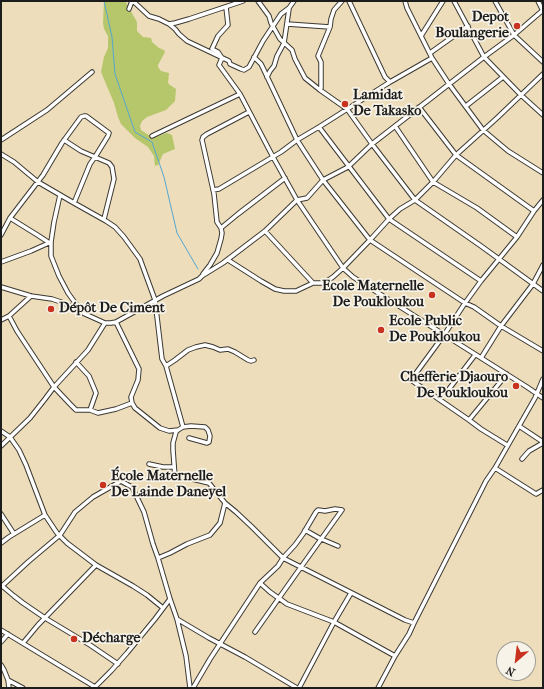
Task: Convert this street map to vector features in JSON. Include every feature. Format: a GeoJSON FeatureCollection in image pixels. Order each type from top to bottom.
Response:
{"type":"FeatureCollection","features":[{"type":"Feature","properties":{"kind":"street"},"geometry":{"type":"LineString","coordinates":[[129,9],[133,1],[149,16],[169,24],[188,41],[244,70],[249,67],[263,41],[281,14],[289,8],[294,1]]}},
{"type":"Feature","properties":{"kind":"street"},"geometry":{"type":"LineString","coordinates":[[169,24],[243,1]]}},
{"type":"Feature","properties":{"kind":"street"},"geometry":{"type":"LineString","coordinates":[[258,1],[269,16],[280,39],[292,50],[305,78],[347,109],[415,200],[543,291]]}},
{"type":"Feature","properties":{"kind":"street"},"geometry":{"type":"LineString","coordinates":[[320,90],[321,62],[318,56],[330,27],[334,10],[342,1]]}},
{"type":"Feature","properties":{"kind":"street"},"geometry":{"type":"LineString","coordinates":[[349,1],[385,77],[390,82]]}},
{"type":"Feature","properties":{"kind":"street"},"geometry":{"type":"LineString","coordinates":[[405,1],[405,4],[432,58],[483,130],[508,150],[542,170]]}},
{"type":"Feature","properties":{"kind":"street"},"geometry":{"type":"LineString","coordinates":[[421,36],[443,1]]}},
{"type":"Feature","properties":{"kind":"street"},"geometry":{"type":"LineString","coordinates":[[454,1],[484,57],[521,96],[543,115]]}},
{"type":"Feature","properties":{"kind":"street"},"geometry":{"type":"LineString","coordinates":[[495,1],[514,35],[543,62]]}},
{"type":"Feature","properties":{"kind":"street"},"geometry":{"type":"LineString","coordinates":[[1,287],[30,296],[52,299],[64,303],[105,323],[111,323],[116,322],[199,279],[228,260],[265,232],[297,200],[307,198],[323,180],[348,167],[372,144],[514,35],[543,10],[538,1]]}},
{"type":"Feature","properties":{"kind":"street"},"geometry":{"type":"LineString","coordinates":[[222,58],[218,52],[212,49],[218,36],[228,25],[226,7]]}},
{"type":"Feature","properties":{"kind":"street"},"geometry":{"type":"LineString","coordinates":[[267,77],[274,66],[277,56],[284,43],[289,8]]}},
{"type":"Feature","properties":{"kind":"street"},"geometry":{"type":"LineString","coordinates":[[287,24],[330,27]]}},
{"type":"Feature","properties":{"kind":"street"},"geometry":{"type":"LineString","coordinates":[[430,53],[468,26]]}},
{"type":"Feature","properties":{"kind":"street"},"geometry":{"type":"LineString","coordinates":[[254,57],[261,64],[297,140],[323,180],[370,240],[543,351]]}},
{"type":"Feature","properties":{"kind":"street"},"geometry":{"type":"LineString","coordinates":[[222,58],[219,65],[240,94],[297,200],[343,268],[354,277],[543,398]]}},
{"type":"Feature","properties":{"kind":"street"},"geometry":{"type":"LineString","coordinates":[[213,190],[218,189],[273,157],[297,140],[390,82],[432,58]]}},
{"type":"Feature","properties":{"kind":"street"},"geometry":{"type":"LineString","coordinates":[[1,140],[47,110],[92,72]]}},
{"type":"Feature","properties":{"kind":"street"},"geometry":{"type":"LineString","coordinates":[[228,260],[275,289],[284,291],[296,290],[313,283],[324,283],[343,268],[389,219],[400,209],[415,200],[456,155],[543,74]]}},
{"type":"Feature","properties":{"kind":"street"},"geometry":{"type":"LineString","coordinates":[[466,106],[503,77]]}},
{"type":"Feature","properties":{"kind":"street"},"geometry":{"type":"LineString","coordinates":[[152,136],[240,94]]}},
{"type":"Feature","properties":{"kind":"street"},"geometry":{"type":"LineString","coordinates":[[419,107],[456,155],[534,211]]}},
{"type":"Feature","properties":{"kind":"street"},"geometry":{"type":"LineString","coordinates":[[202,276],[217,253],[222,233],[217,222],[215,210],[216,204],[202,140],[206,134],[249,112]]}},
{"type":"Feature","properties":{"kind":"street"},"geometry":{"type":"LineString","coordinates":[[1,235],[10,218],[43,175],[64,140],[81,117],[86,116],[109,133],[96,157],[90,164],[74,203]]}},
{"type":"Feature","properties":{"kind":"street"},"geometry":{"type":"LineString","coordinates":[[395,126],[433,182],[478,208],[517,237]]}},
{"type":"Feature","properties":{"kind":"street"},"geometry":{"type":"LineString","coordinates":[[319,127],[389,219],[481,281]]}},
{"type":"Feature","properties":{"kind":"street"},"geometry":{"type":"LineString","coordinates":[[64,140],[80,151],[109,163],[112,167],[114,179],[104,219]]}},
{"type":"Feature","properties":{"kind":"street"},"geometry":{"type":"LineString","coordinates":[[1,154],[14,162],[38,182],[104,219],[115,227],[140,259],[156,300],[161,355],[166,366],[183,428]]}},
{"type":"Feature","properties":{"kind":"street"},"geometry":{"type":"LineString","coordinates":[[221,228],[285,178]]}},
{"type":"Feature","properties":{"kind":"street"},"geometry":{"type":"LineString","coordinates":[[60,195],[50,242],[51,256],[68,293],[85,314]]}},
{"type":"Feature","properties":{"kind":"street"},"geometry":{"type":"LineString","coordinates":[[507,446],[411,380],[481,281],[517,237],[543,200]]}},
{"type":"Feature","properties":{"kind":"street"},"geometry":{"type":"LineString","coordinates":[[10,218],[50,242]]}},
{"type":"Feature","properties":{"kind":"street"},"geometry":{"type":"LineString","coordinates":[[265,232],[313,283]]}},
{"type":"Feature","properties":{"kind":"street"},"geometry":{"type":"LineString","coordinates":[[1,262],[50,242]]}},
{"type":"Feature","properties":{"kind":"street"},"geometry":{"type":"LineString","coordinates":[[480,358],[533,284],[543,265]]}},
{"type":"Feature","properties":{"kind":"street"},"geometry":{"type":"LineString","coordinates":[[1,320],[9,316],[30,296]]}},
{"type":"Feature","properties":{"kind":"street"},"geometry":{"type":"LineString","coordinates":[[9,316],[17,331],[54,386],[76,410],[90,410],[98,413],[116,409],[132,402]]}},
{"type":"Feature","properties":{"kind":"street"},"geometry":{"type":"LineString","coordinates":[[116,322],[139,369],[138,380],[131,397],[135,408],[160,428],[170,431],[191,426],[205,427],[210,436],[209,442],[207,443],[189,438]]}},
{"type":"Feature","properties":{"kind":"street"},"geometry":{"type":"LineString","coordinates":[[1,446],[30,418],[54,386],[88,350],[105,323]]}},
{"type":"Feature","properties":{"kind":"street"},"geometry":{"type":"LineString","coordinates":[[166,366],[188,350],[205,345],[220,350],[228,349],[251,362],[254,360]]}},
{"type":"Feature","properties":{"kind":"street"},"geometry":{"type":"LineString","coordinates":[[449,389],[475,355]]}},
{"type":"Feature","properties":{"kind":"street"},"geometry":{"type":"LineString","coordinates":[[76,362],[89,376],[96,393],[90,410]]}},
{"type":"Feature","properties":{"kind":"street"},"geometry":{"type":"LineString","coordinates":[[469,420],[507,374]]}},
{"type":"Feature","properties":{"kind":"street"},"geometry":{"type":"LineString","coordinates":[[378,688],[409,634],[486,481],[535,398],[543,379]]}},
{"type":"Feature","properties":{"kind":"street"},"geometry":{"type":"LineString","coordinates":[[518,426],[543,442],[529,451],[522,459]]}},
{"type":"Feature","properties":{"kind":"street"},"geometry":{"type":"LineString","coordinates":[[175,478],[173,443],[178,430]]}},
{"type":"Feature","properties":{"kind":"street"},"geometry":{"type":"LineString","coordinates":[[1,431],[10,438],[19,450],[45,515],[67,543],[96,565],[133,586],[163,608]]}},
{"type":"Feature","properties":{"kind":"street"},"geometry":{"type":"LineString","coordinates":[[149,464],[163,467],[174,467]]}},
{"type":"Feature","properties":{"kind":"street"},"geometry":{"type":"LineString","coordinates":[[495,468],[536,494],[543,490]]}},
{"type":"Feature","properties":{"kind":"street"},"geometry":{"type":"LineString","coordinates":[[192,479],[209,483],[225,503],[242,517],[283,558],[405,620],[414,622]]}},
{"type":"Feature","properties":{"kind":"street"},"geometry":{"type":"LineString","coordinates":[[118,664],[45,618],[1,586],[60,535],[75,512],[93,497],[121,481],[132,487],[144,512],[177,619],[192,688]]}},
{"type":"Feature","properties":{"kind":"street"},"geometry":{"type":"LineString","coordinates":[[158,558],[210,535],[220,523],[225,503]]}},
{"type":"Feature","properties":{"kind":"street"},"geometry":{"type":"LineString","coordinates":[[192,688],[260,583],[278,566],[295,545],[316,512],[318,510],[342,510],[255,632]]}},
{"type":"Feature","properties":{"kind":"street"},"geometry":{"type":"LineString","coordinates":[[1,514],[14,534]]}},
{"type":"Feature","properties":{"kind":"street"},"geometry":{"type":"LineString","coordinates":[[1,543],[45,515]]}},
{"type":"Feature","properties":{"kind":"street"},"geometry":{"type":"LineString","coordinates":[[305,530],[338,546]]}},
{"type":"Feature","properties":{"kind":"street"},"geometry":{"type":"LineString","coordinates":[[23,643],[96,565]]}},
{"type":"Feature","properties":{"kind":"street"},"geometry":{"type":"LineString","coordinates":[[260,583],[288,604],[334,622],[395,656]]}},
{"type":"Feature","properties":{"kind":"street"},"geometry":{"type":"LineString","coordinates":[[177,619],[298,688],[351,593]]}},
{"type":"Feature","properties":{"kind":"street"},"geometry":{"type":"LineString","coordinates":[[1,630],[94,688],[118,664],[170,599]]}},
{"type":"Feature","properties":{"kind":"street"},"geometry":{"type":"LineString","coordinates":[[1,642],[8,634]]}},
{"type":"Feature","properties":{"kind":"street"},"geometry":{"type":"LineString","coordinates":[[1,665],[8,680],[9,688]]}},
{"type":"Feature","properties":{"kind":"street"},"geometry":{"type":"LineString","coordinates":[[8,680],[22,688]]}},
{"type":"Feature","properties":{"kind":"green space"},"geometry":{"type":"Polygon","coordinates":[[[104,1],[125,1],[137,22],[137,31],[143,37],[151,38],[152,42],[165,52],[158,67],[161,71],[169,73],[168,83],[176,89],[175,101],[166,110],[147,117],[142,121],[140,126],[141,130],[150,136],[156,137],[167,133],[172,135],[175,149],[163,154],[158,165],[155,166],[154,156],[148,147],[135,138],[121,124],[101,72],[104,57],[108,48],[108,36],[104,29],[103,23],[104,1]]]}},
{"type":"Feature","properties":{"kind":"waterway"},"geometry":{"type":"LineString","coordinates":[[104,1],[112,37],[115,74],[135,132],[152,142],[164,177],[177,233],[198,269]]}},
{"type":"Feature","properties":{"kind":"place","name":"Depot Boulangerie"},"geometry":{"type":"Point","coordinates":[517,26]}},
{"type":"Feature","properties":{"kind":"place","name":"Lamidat De Takasko"},"geometry":{"type":"Point","coordinates":[345,104]}},
{"type":"Feature","properties":{"kind":"place","name":"Ecole Maternelle De Poukloukou"},"geometry":{"type":"Point","coordinates":[432,295]}},
{"type":"Feature","properties":{"kind":"place","name":"Dépôt De Ciment"},"geometry":{"type":"Point","coordinates":[51,309]}},
{"type":"Feature","properties":{"kind":"place","name":"Ecole Public De Poukloukou"},"geometry":{"type":"Point","coordinates":[381,330]}},
{"type":"Feature","properties":{"kind":"place","name":"Chefferie Djaouro De Poukloukou"},"geometry":{"type":"Point","coordinates":[516,386]}},
{"type":"Feature","properties":{"kind":"place","name":"École Maternelle De Lainde Daneyel"},"geometry":{"type":"Point","coordinates":[103,485]}},
{"type":"Feature","properties":{"kind":"place","name":"Décharge"},"geometry":{"type":"Point","coordinates":[74,639]}}]}
